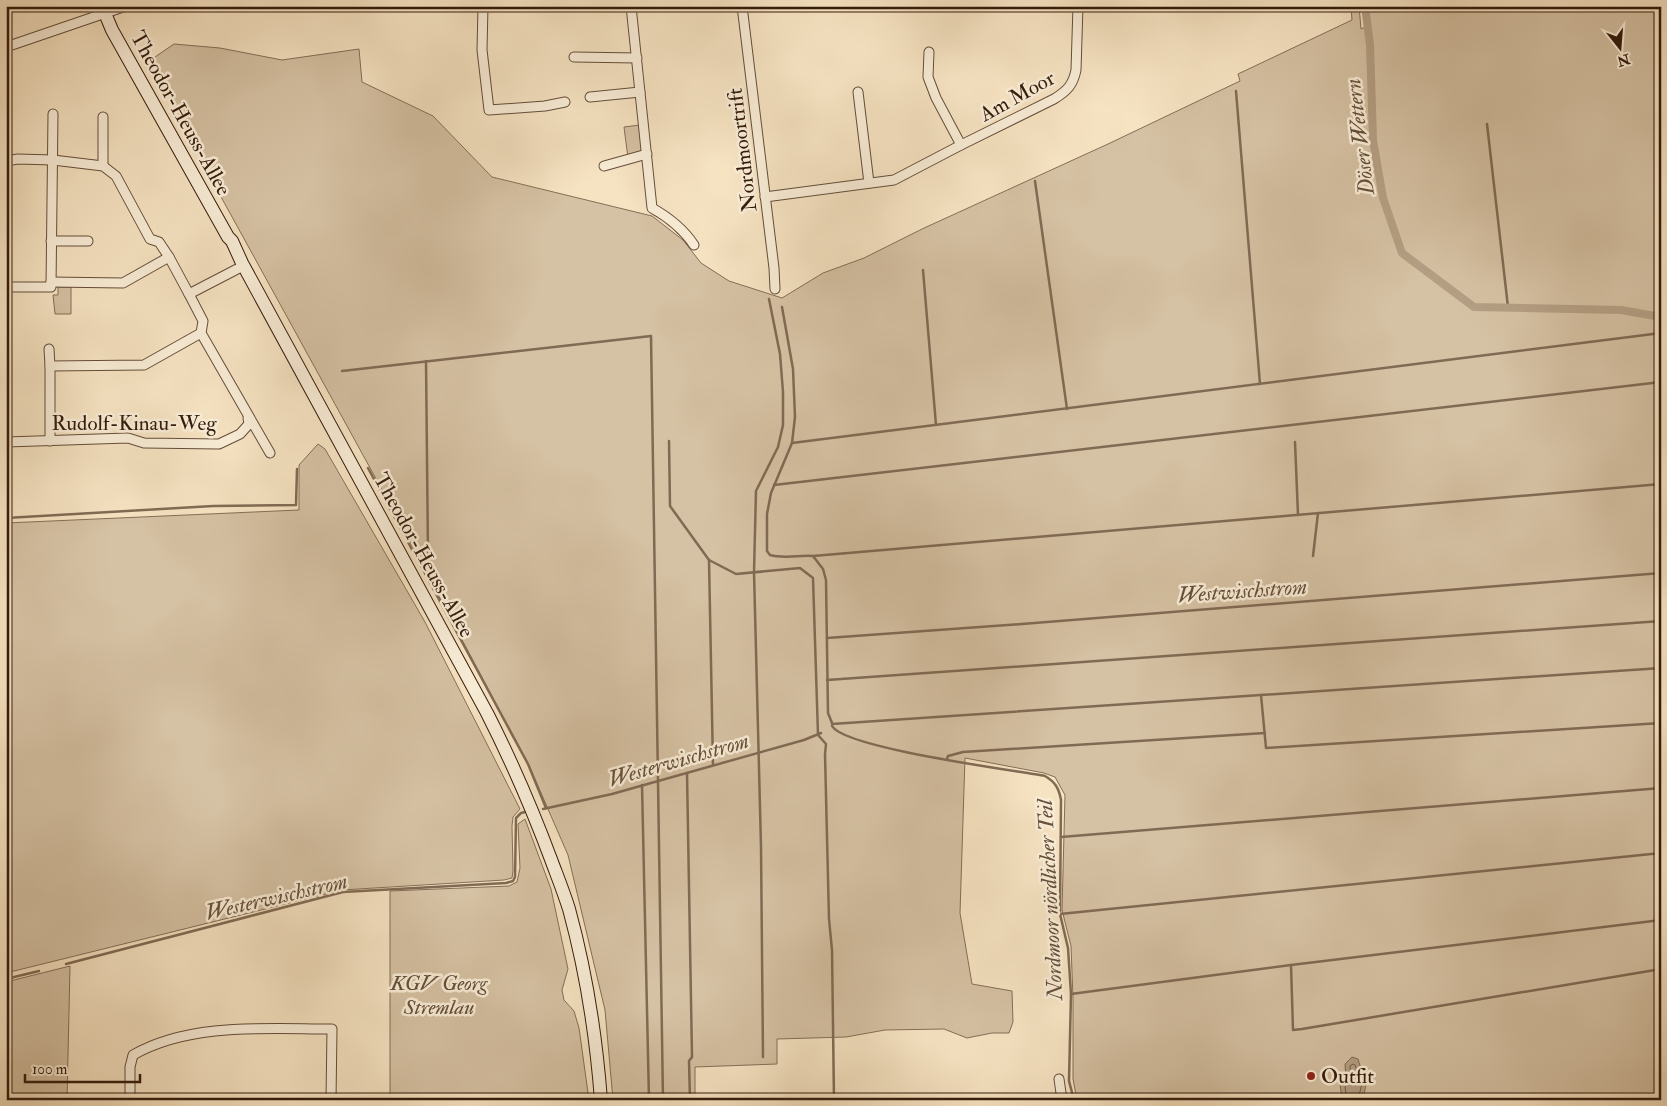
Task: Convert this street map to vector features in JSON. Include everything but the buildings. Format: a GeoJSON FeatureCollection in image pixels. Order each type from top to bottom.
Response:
{"type":"FeatureCollection","features":[{"type":"Feature","properties":{"kind":"street"},"geometry":{"type":"LineString","coordinates":[[6,47],[104,10],[126,6]]}},
{"type":"Feature","properties":{"kind":"street"},"geometry":{"type":"LineString","coordinates":[[483,6],[482,50],[489,110],[545,106],[565,102]]}},
{"type":"Feature","properties":{"kind":"street"},"geometry":{"type":"LineString","coordinates":[[631,6],[652,208],[661,213],[688,236],[694,245]]}},
{"type":"Feature","properties":{"kind":"street","name":"Nordmoortrift"},"geometry":{"type":"LineString","coordinates":[[742,6],[775,289]]}},
{"type":"Feature","properties":{"kind":"street","name":"Am Moor"},"geometry":{"type":"LineString","coordinates":[[765,197],[894,180],[1054,100],[1067,91],[1074,81],[1078,6]]}},
{"type":"Feature","properties":{"kind":"street","name":"Theodor-Heuss-Allee"},"geometry":{"type":"LineString","coordinates":[[104,10],[112,30],[232,241],[242,264],[511,760],[536,817],[556,872],[584,990],[595,1047],[600,1100]]}},
{"type":"Feature","properties":{"kind":"street","name":"Am Moor"},"geometry":{"type":"LineString","coordinates":[[928,52],[928,77],[936,98],[961,145]]}},
{"type":"Feature","properties":{"kind":"street"},"geometry":{"type":"LineString","coordinates":[[574,57],[637,58]]}},
{"type":"Feature","properties":{"kind":"street"},"geometry":{"type":"LineString","coordinates":[[590,97],[640,92]]}},
{"type":"Feature","properties":{"kind":"street"},"geometry":{"type":"LineString","coordinates":[[858,92],[868,183]]}},
{"type":"Feature","properties":{"kind":"street"},"geometry":{"type":"LineString","coordinates":[[6,286],[51,287],[53,114]]}},
{"type":"Feature","properties":{"kind":"street"},"geometry":{"type":"LineString","coordinates":[[103,166],[104,116]]}},
{"type":"Feature","properties":{"kind":"street"},"geometry":{"type":"LineString","coordinates":[[604,166],[647,154]]}},
{"type":"Feature","properties":{"kind":"street"},"geometry":{"type":"LineString","coordinates":[[6,161],[18,159],[53,160],[103,166],[116,176],[150,239],[159,242],[169,257],[203,321],[201,333],[248,418],[270,453]]}},
{"type":"Feature","properties":{"kind":"street"},"geometry":{"type":"LineString","coordinates":[[51,241],[88,241]]}},
{"type":"Feature","properties":{"kind":"street"},"geometry":{"type":"LineString","coordinates":[[51,282],[123,283],[169,257]]}},
{"type":"Feature","properties":{"kind":"street"},"geometry":{"type":"LineString","coordinates":[[189,294],[242,264]]}},
{"type":"Feature","properties":{"kind":"street"},"geometry":{"type":"LineString","coordinates":[[50,366],[144,365],[201,333]]}},
{"type":"Feature","properties":{"kind":"street"},"geometry":{"type":"LineString","coordinates":[[50,348],[50,441]]}},
{"type":"Feature","properties":{"kind":"street","name":"Rudolf-Kinau-Weg"},"geometry":{"type":"LineString","coordinates":[[6,442],[128,438],[144,443],[219,444],[240,434],[249,424],[248,418]]}},
{"type":"Feature","properties":{"kind":"street","name":"Theodor-Heuss-Allee"},"geometry":{"type":"LineString","coordinates":[[584,990],[596,1100]]}},
{"type":"Feature","properties":{"kind":"street"},"geometry":{"type":"LineString","coordinates":[[130,1100],[130,1067],[133,1055],[148,1046],[207,1032],[234,1029],[332,1029],[331,1100]]}},
{"type":"Feature","properties":{"kind":"street"},"geometry":{"type":"LineString","coordinates":[[1058,1079],[1062,1100]]}},
{"type":"Feature","properties":{"kind":"green space"},"geometry":{"type":"Polygon","coordinates":[[[1351,6],[1359,6],[1361,29],[1370,25],[1368,6],[1661,6],[1661,1100],[1140,1100],[1137,1095],[1125,1100],[1077,1100],[1073,1079],[1071,946],[1062,910],[1065,795],[1055,777],[1044,773],[965,758],[960,913],[972,984],[1012,991],[1013,1022],[1009,1033],[992,1033],[967,1038],[944,1029],[885,1030],[846,1037],[777,1039],[777,1064],[695,1067],[695,1100],[613,1100],[605,1010],[568,855],[531,770],[391,506],[209,175],[152,59],[174,44],[220,48],[282,60],[359,49],[362,82],[433,116],[492,177],[652,216],[683,240],[701,263],[729,281],[782,298],[823,273],[864,258],[922,229],[1240,81],[1238,74],[1352,20],[1351,6]]]}},
{"type":"Feature","properties":{"kind":"green space"},"geometry":{"type":"Polygon","coordinates":[[[640,125],[643,147],[640,153],[628,158],[624,127],[640,125]]]}},
{"type":"Feature","properties":{"kind":"green space"},"geometry":{"type":"Polygon","coordinates":[[[58,287],[71,287],[71,314],[55,314],[53,295],[58,295],[58,287]]]}},
{"type":"Feature","properties":{"kind":"green space"},"geometry":{"type":"Polygon","coordinates":[[[318,444],[325,449],[425,622],[520,809],[513,817],[512,878],[342,890],[6,973],[6,523],[299,510],[299,465],[318,444]]]}},
{"type":"Feature","properties":{"kind":"green space","name":"KGV Georg Stremlau"},"geometry":{"type":"Polygon","coordinates":[[[525,819],[551,889],[568,969],[562,990],[564,1000],[574,1011],[579,1028],[589,1100],[390,1100],[390,891],[509,886],[517,882],[520,868],[518,824],[525,819]]]}},
{"type":"Feature","properties":{"kind":"green space"},"geometry":{"type":"Polygon","coordinates":[[[70,966],[67,1100],[6,1100],[6,982],[70,966]]]}},
{"type":"Feature","properties":{"kind":"water"},"geometry":{"type":"Polygon","coordinates":[[[1352,1057],[1358,1059],[1361,1069],[1366,1073],[1368,1080],[1362,1100],[1342,1100],[1340,1084],[1346,1078],[1345,1064],[1352,1057]]]}},
{"type":"Feature","properties":{"kind":"waterway","name":"Döser Wettern"},"geometry":{"type":"LineString","coordinates":[[1365,6],[1370,45],[1373,140],[1383,198],[1402,253],[1474,307],[1621,310],[1661,317]]}},
{"type":"Feature","properties":{"kind":"waterway"},"geometry":{"type":"LineString","coordinates":[[1236,91],[1260,384]]}},
{"type":"Feature","properties":{"kind":"waterway"},"geometry":{"type":"LineString","coordinates":[[1487,124],[1508,307]]}},
{"type":"Feature","properties":{"kind":"waterway"},"geometry":{"type":"LineString","coordinates":[[1035,181],[1067,409]]}},
{"type":"Feature","properties":{"kind":"waterway"},"geometry":{"type":"LineString","coordinates":[[923,270],[936,425]]}},
{"type":"Feature","properties":{"kind":"waterway"},"geometry":{"type":"LineString","coordinates":[[763,1057],[761,847],[754,572],[756,491],[778,447],[783,425],[780,354],[769,299]]}},
{"type":"Feature","properties":{"kind":"waterway"},"geometry":{"type":"LineString","coordinates":[[782,307],[793,369],[795,417],[792,443],[771,493],[767,514],[767,551],[770,555],[775,556],[813,556],[823,569],[826,580],[828,713],[832,723]]}},
{"type":"Feature","properties":{"kind":"waterway"},"geometry":{"type":"LineString","coordinates":[[792,443],[1661,333]]}},
{"type":"Feature","properties":{"kind":"waterway"},"geometry":{"type":"LineString","coordinates":[[342,371],[651,336],[663,1100]]}},
{"type":"Feature","properties":{"kind":"waterway"},"geometry":{"type":"LineString","coordinates":[[421,564],[426,561],[428,556],[426,361]]}},
{"type":"Feature","properties":{"kind":"waterway"},"geometry":{"type":"LineString","coordinates":[[774,485],[1661,382]]}},
{"type":"Feature","properties":{"kind":"waterway"},"geometry":{"type":"LineString","coordinates":[[669,441],[670,506],[709,560],[736,574],[800,568],[813,578],[818,735],[826,744],[834,1100]]}},
{"type":"Feature","properties":{"kind":"waterway"},"geometry":{"type":"LineString","coordinates":[[1295,442],[1298,515]]}},
{"type":"Feature","properties":{"kind":"waterway"},"geometry":{"type":"LineString","coordinates":[[368,468],[528,764],[546,808]]}},
{"type":"Feature","properties":{"kind":"waterway"},"geometry":{"type":"LineString","coordinates":[[6,518],[213,506],[296,505],[297,469]]}},
{"type":"Feature","properties":{"kind":"waterway"},"geometry":{"type":"LineString","coordinates":[[813,556],[1661,484]]}},
{"type":"Feature","properties":{"kind":"waterway"},"geometry":{"type":"LineString","coordinates":[[1313,556],[1318,513]]}},
{"type":"Feature","properties":{"kind":"waterway"},"geometry":{"type":"LineString","coordinates":[[709,560],[713,765]]}},
{"type":"Feature","properties":{"kind":"waterway","name":"Westwischstrom"},"geometry":{"type":"LineString","coordinates":[[827,638],[1661,573]]}},
{"type":"Feature","properties":{"kind":"waterway"},"geometry":{"type":"LineString","coordinates":[[827,680],[1661,621]]}},
{"type":"Feature","properties":{"kind":"waterway"},"geometry":{"type":"LineString","coordinates":[[832,724],[1661,668]]}},
{"type":"Feature","properties":{"kind":"waterway"},"geometry":{"type":"LineString","coordinates":[[1261,695],[1266,748],[1661,723]]}},
{"type":"Feature","properties":{"kind":"waterway","name":"Nordmoor nördlicher Teil"},"geometry":{"type":"LineString","coordinates":[[832,726],[843,734],[896,750],[1045,776],[1056,786],[1061,800],[1060,914],[1068,948],[1071,994],[1069,1081],[1074,1100]]}},
{"type":"Feature","properties":{"kind":"waterway","name":"Westerwischstrom"},"geometry":{"type":"LineString","coordinates":[[543,809],[612,794],[804,740],[821,733]]}},
{"type":"Feature","properties":{"kind":"waterway"},"geometry":{"type":"LineString","coordinates":[[947,759],[948,756],[963,752],[1265,733]]}},
{"type":"Feature","properties":{"kind":"waterway"},"geometry":{"type":"LineString","coordinates":[[687,773],[692,1057],[689,1061],[690,1100]]}},
{"type":"Feature","properties":{"kind":"waterway"},"geometry":{"type":"LineString","coordinates":[[642,785],[649,1100]]}},
{"type":"Feature","properties":{"kind":"waterway"},"geometry":{"type":"LineString","coordinates":[[1061,837],[1661,788]]}},
{"type":"Feature","properties":{"kind":"waterway","name":"Westerwischstrom"},"geometry":{"type":"LineString","coordinates":[[66,964],[343,892],[506,883],[513,881],[515,877],[516,818],[525,812]]}},
{"type":"Feature","properties":{"kind":"waterway"},"geometry":{"type":"LineString","coordinates":[[1060,914],[1661,853]]}},
{"type":"Feature","properties":{"kind":"waterway"},"geometry":{"type":"LineString","coordinates":[[1291,965],[1661,920]]}},
{"type":"Feature","properties":{"kind":"waterway"},"geometry":{"type":"LineString","coordinates":[[1071,994],[1291,965],[1293,1030],[1661,969]]}},
{"type":"Feature","properties":{"kind":"waterway","name":"Westerwischstrom"},"geometry":{"type":"LineString","coordinates":[[6,979],[39,971]]}},
{"type":"Feature","properties":{"kind":"place","name":"Outfit"},"geometry":{"type":"Point","coordinates":[1311,1076]}}]}
